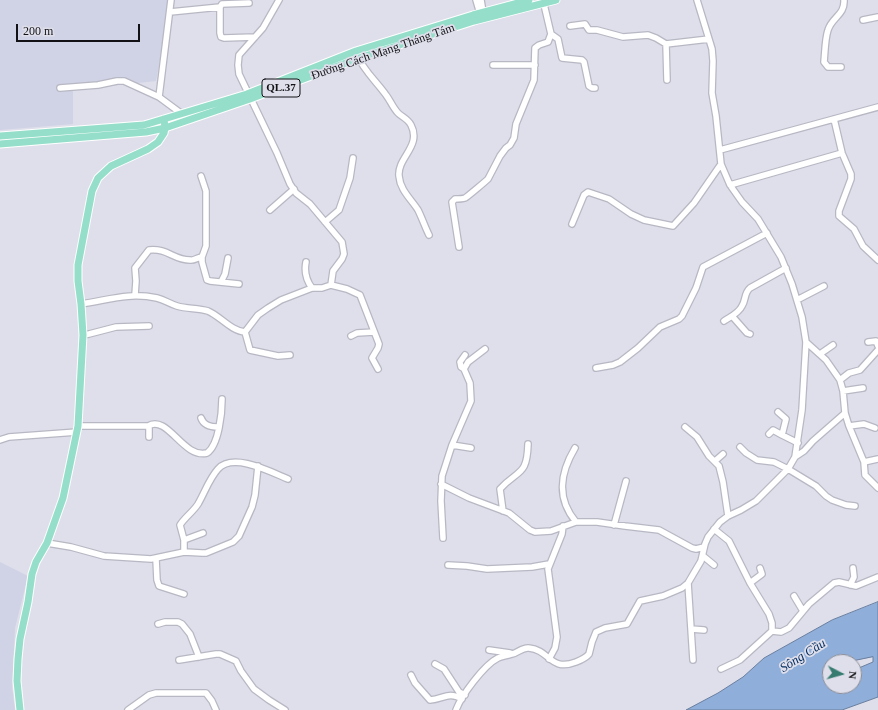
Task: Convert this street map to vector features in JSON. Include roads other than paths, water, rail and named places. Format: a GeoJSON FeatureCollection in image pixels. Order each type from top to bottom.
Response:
{"type":"FeatureCollection","features":[{"type":"Feature","properties":{"kind":"main road","name":"Đường Cách Mạng Tháng Tám"},"geometry":{"type":"LineString","coordinates":[[0,144],[146,132],[166,128],[357,55],[529,0]]}},
{"type":"Feature","properties":{"kind":"main road","name":"Đường Cách Mạng Tháng Tám"},"geometry":{"type":"LineString","coordinates":[[482,16],[556,0]]}},
{"type":"Feature","properties":{"kind":"main road","name":"Đường Cách Mạng Tháng Tám"},"geometry":{"type":"LineString","coordinates":[[0,136],[144,125],[249,97]]}},
{"type":"Feature","properties":{"kind":"main road"},"geometry":{"type":"LineString","coordinates":[[20,710],[16,681],[20,639],[28,602],[33,568],[47,543],[63,498],[77,429],[82,335],[81,304],[78,281],[79,253],[92,191],[101,175],[111,166],[148,149],[158,142],[166,128],[164,119]]}},
{"type":"Feature","properties":{"kind":"street"},"geometry":{"type":"LineString","coordinates":[[159,97],[171,0]]}},
{"type":"Feature","properties":{"kind":"street"},"geometry":{"type":"LineString","coordinates":[[279,0],[263,28],[241,51],[238,61],[239,74],[277,153],[290,184],[310,204],[342,242],[344,248],[342,259],[333,271],[331,285]]}},
{"type":"Feature","properties":{"kind":"street"},"geometry":{"type":"LineString","coordinates":[[476,0],[482,16]]}},
{"type":"Feature","properties":{"kind":"street"},"geometry":{"type":"LineString","coordinates":[[481,0],[482,16]]}},
{"type":"Feature","properties":{"kind":"street"},"geometry":{"type":"LineString","coordinates":[[456,710],[463,697],[485,667],[499,657],[514,654],[523,649],[530,648],[539,651],[555,663],[565,665],[583,659],[589,654],[596,632],[605,628],[625,625],[640,601],[663,596],[682,588],[688,583],[703,556],[704,547],[708,537],[714,529],[728,516],[756,501],[788,469],[795,457],[802,410],[806,342],[802,317],[786,268],[758,219],[742,202],[730,185],[721,164],[712,93],[713,62],[709,39],[697,0]]}},
{"type":"Feature","properties":{"kind":"street"},"geometry":{"type":"LineString","coordinates":[[841,67],[828,67],[824,62],[827,30],[843,10],[845,6],[844,0]]}},
{"type":"Feature","properties":{"kind":"street"},"geometry":{"type":"LineString","coordinates":[[459,247],[452,202],[455,199],[467,196],[471,191],[486,182],[500,156],[514,138],[516,124],[534,80],[535,48],[548,42],[551,34],[543,2]]}},
{"type":"Feature","properties":{"kind":"street"},"geometry":{"type":"LineString","coordinates":[[170,12],[220,7],[223,3],[248,3]]}},
{"type":"Feature","properties":{"kind":"street"},"geometry":{"type":"LineString","coordinates":[[220,7],[221,37],[255,37]]}},
{"type":"Feature","properties":{"kind":"street"},"geometry":{"type":"LineString","coordinates":[[863,20],[878,17]]}},
{"type":"Feature","properties":{"kind":"street"},"geometry":{"type":"LineString","coordinates":[[570,26],[585,24],[589,30],[598,30],[623,37],[648,35],[666,44],[709,39]]}},
{"type":"Feature","properties":{"kind":"street"},"geometry":{"type":"LineString","coordinates":[[551,34],[558,39],[562,58],[582,60],[584,62],[589,86],[596,88]]}},
{"type":"Feature","properties":{"kind":"street"},"geometry":{"type":"LineString","coordinates":[[666,44],[667,80]]}},
{"type":"Feature","properties":{"kind":"street"},"geometry":{"type":"LineString","coordinates":[[357,55],[363,67],[386,94],[397,112],[406,118],[411,124],[414,140],[398,175],[407,196],[417,209],[429,235]]}},
{"type":"Feature","properties":{"kind":"street"},"geometry":{"type":"LineString","coordinates":[[494,65],[535,65]]}},
{"type":"Feature","properties":{"kind":"street"},"geometry":{"type":"LineString","coordinates":[[60,88],[124,81],[159,97],[182,114]]}},
{"type":"Feature","properties":{"kind":"street"},"geometry":{"type":"LineString","coordinates":[[720,150],[878,107]]}},
{"type":"Feature","properties":{"kind":"street"},"geometry":{"type":"LineString","coordinates":[[834,119],[842,153],[851,174],[851,179],[839,210],[839,216],[854,229],[863,246],[878,260]]}},
{"type":"Feature","properties":{"kind":"street"},"geometry":{"type":"LineString","coordinates":[[730,185],[842,153]]}},
{"type":"Feature","properties":{"kind":"street"},"geometry":{"type":"LineString","coordinates":[[325,222],[339,210],[350,178],[352,158]]}},
{"type":"Feature","properties":{"kind":"street"},"geometry":{"type":"LineString","coordinates":[[572,224],[584,195],[588,192],[609,199],[644,220],[673,226],[694,203],[721,164]]}},
{"type":"Feature","properties":{"kind":"street"},"geometry":{"type":"LineString","coordinates":[[201,176],[206,191],[207,201],[206,246],[202,257],[202,264],[207,280],[238,284]]}},
{"type":"Feature","properties":{"kind":"street"},"geometry":{"type":"LineString","coordinates":[[270,210],[294,189]]}},
{"type":"Feature","properties":{"kind":"street"},"geometry":{"type":"LineString","coordinates":[[596,368],[613,365],[620,362],[638,348],[660,327],[679,319],[696,288],[703,267],[767,233]]}},
{"type":"Feature","properties":{"kind":"street"},"geometry":{"type":"LineString","coordinates":[[135,295],[135,268],[150,250],[163,250],[174,257],[190,260],[202,257]]}},
{"type":"Feature","properties":{"kind":"street"},"geometry":{"type":"LineString","coordinates":[[221,282],[225,274],[228,258]]}},
{"type":"Feature","properties":{"kind":"street"},"geometry":{"type":"LineString","coordinates":[[306,262],[305,275],[308,284],[312,288]]}},
{"type":"Feature","properties":{"kind":"street"},"geometry":{"type":"LineString","coordinates":[[724,321],[743,306],[748,290],[786,268]]}},
{"type":"Feature","properties":{"kind":"street"},"geometry":{"type":"LineString","coordinates":[[245,332],[258,315],[281,300],[312,288],[322,288],[331,285],[347,289],[360,295],[379,346],[372,358],[378,369]]}},
{"type":"Feature","properties":{"kind":"street"},"geometry":{"type":"LineString","coordinates":[[797,300],[824,286]]}},
{"type":"Feature","properties":{"kind":"street"},"geometry":{"type":"LineString","coordinates":[[81,304],[135,295],[159,298],[178,306],[208,311],[235,329],[245,332]]}},
{"type":"Feature","properties":{"kind":"street"},"geometry":{"type":"LineString","coordinates":[[732,316],[747,333],[750,334]]}},
{"type":"Feature","properties":{"kind":"street"},"geometry":{"type":"LineString","coordinates":[[82,335],[116,327],[149,326]]}},
{"type":"Feature","properties":{"kind":"street"},"geometry":{"type":"LineString","coordinates":[[245,332],[250,350],[278,356],[290,355]]}},
{"type":"Feature","properties":{"kind":"street"},"geometry":{"type":"LineString","coordinates":[[351,336],[358,333],[374,332]]}},
{"type":"Feature","properties":{"kind":"street"},"geometry":{"type":"LineString","coordinates":[[868,342],[876,341],[878,346]]}},
{"type":"Feature","properties":{"kind":"street"},"geometry":{"type":"LineString","coordinates":[[806,342],[832,367],[840,380],[843,391],[845,413],[864,462],[865,475],[878,488]]}},
{"type":"Feature","properties":{"kind":"street"},"geometry":{"type":"LineString","coordinates":[[820,354],[833,345]]}},
{"type":"Feature","properties":{"kind":"street"},"geometry":{"type":"LineString","coordinates":[[464,369],[468,362],[485,349]]}},
{"type":"Feature","properties":{"kind":"street"},"geometry":{"type":"LineString","coordinates":[[840,380],[849,373],[860,370],[878,350]]}},
{"type":"Feature","properties":{"kind":"street"},"geometry":{"type":"LineString","coordinates":[[443,538],[441,484],[443,472],[452,445],[471,401],[470,383],[464,369],[461,367],[460,362],[465,355]]}},
{"type":"Feature","properties":{"kind":"street"},"geometry":{"type":"LineString","coordinates":[[843,391],[863,388]]}},
{"type":"Feature","properties":{"kind":"street"},"geometry":{"type":"LineString","coordinates":[[0,440],[9,437],[77,429],[148,426],[151,424],[162,425],[184,445],[196,453],[204,454],[211,451],[214,447],[222,399]]}},
{"type":"Feature","properties":{"kind":"street"},"geometry":{"type":"LineString","coordinates":[[778,412],[786,419],[782,435]]}},
{"type":"Feature","properties":{"kind":"street"},"geometry":{"type":"LineString","coordinates":[[795,457],[804,451],[813,441],[845,413]]}},
{"type":"Feature","properties":{"kind":"street"},"geometry":{"type":"LineString","coordinates":[[201,418],[204,424],[211,427],[218,427]]}},
{"type":"Feature","properties":{"kind":"street"},"geometry":{"type":"LineString","coordinates":[[849,426],[864,424],[875,428]]}},
{"type":"Feature","properties":{"kind":"street"},"geometry":{"type":"LineString","coordinates":[[148,426],[149,437]]}},
{"type":"Feature","properties":{"kind":"street"},"geometry":{"type":"LineString","coordinates":[[685,427],[697,437],[706,453],[715,461],[721,471],[728,516]]}},
{"type":"Feature","properties":{"kind":"street"},"geometry":{"type":"LineString","coordinates":[[769,434],[773,430],[798,443]]}},
{"type":"Feature","properties":{"kind":"street"},"geometry":{"type":"LineString","coordinates":[[504,510],[500,499],[500,489],[522,470],[527,456],[528,444]]}},
{"type":"Feature","properties":{"kind":"street"},"geometry":{"type":"LineString","coordinates":[[452,445],[471,448]]}},
{"type":"Feature","properties":{"kind":"street"},"geometry":{"type":"LineString","coordinates":[[575,448],[564,471],[562,491],[570,515],[576,522]]}},
{"type":"Feature","properties":{"kind":"street"},"geometry":{"type":"LineString","coordinates":[[740,448],[757,460],[774,462],[788,469],[816,486],[832,500],[846,505],[855,506]]}},
{"type":"Feature","properties":{"kind":"street"},"geometry":{"type":"LineString","coordinates":[[715,461],[723,454]]}},
{"type":"Feature","properties":{"kind":"street"},"geometry":{"type":"LineString","coordinates":[[864,462],[878,460]]}},
{"type":"Feature","properties":{"kind":"street"},"geometry":{"type":"LineString","coordinates":[[184,552],[184,540],[180,525],[198,504],[207,485],[219,468],[226,464],[239,463],[258,466],[288,478]]}},
{"type":"Feature","properties":{"kind":"street"},"geometry":{"type":"LineString","coordinates":[[47,543],[71,547],[104,556],[156,559],[184,552],[206,553],[230,544],[237,539],[252,507],[255,495],[258,466]]}},
{"type":"Feature","properties":{"kind":"street"},"geometry":{"type":"LineString","coordinates":[[614,525],[626,481]]}},
{"type":"Feature","properties":{"kind":"street"},"geometry":{"type":"LineString","coordinates":[[441,484],[469,498],[504,510],[530,530],[535,532],[552,531],[576,522],[597,522],[656,529],[692,548],[696,549],[704,547]]}},
{"type":"Feature","properties":{"kind":"street"},"geometry":{"type":"LineString","coordinates":[[549,659],[555,648],[557,637],[548,569],[562,534],[563,526]]}},
{"type":"Feature","properties":{"kind":"street"},"geometry":{"type":"LineString","coordinates":[[714,529],[728,541],[750,584],[769,614],[772,623],[772,632]]}},
{"type":"Feature","properties":{"kind":"street"},"geometry":{"type":"LineString","coordinates":[[184,540],[203,533]]}},
{"type":"Feature","properties":{"kind":"street"},"geometry":{"type":"LineString","coordinates":[[703,556],[714,565]]}},
{"type":"Feature","properties":{"kind":"street"},"geometry":{"type":"LineString","coordinates":[[156,559],[157,583],[159,586],[184,594]]}},
{"type":"Feature","properties":{"kind":"street"},"geometry":{"type":"LineString","coordinates":[[448,565],[472,566],[483,570],[532,567],[549,564]]}},
{"type":"Feature","properties":{"kind":"street"},"geometry":{"type":"LineString","coordinates":[[750,584],[761,577],[762,574],[760,568]]}},
{"type":"Feature","properties":{"kind":"street"},"geometry":{"type":"LineString","coordinates":[[850,585],[854,577],[854,568]]}},
{"type":"Feature","properties":{"kind":"street"},"geometry":{"type":"LineString","coordinates":[[721,669],[740,660],[772,632],[781,632],[789,628],[809,604],[834,583],[839,582],[856,586],[878,577]]}},
{"type":"Feature","properties":{"kind":"street"},"geometry":{"type":"LineString","coordinates":[[688,583],[693,660]]}},
{"type":"Feature","properties":{"kind":"street"},"geometry":{"type":"LineString","coordinates":[[794,596],[804,611]]}},
{"type":"Feature","properties":{"kind":"street"},"geometry":{"type":"LineString","coordinates":[[158,624],[165,622],[178,622],[182,624],[190,634],[199,657]]}},
{"type":"Feature","properties":{"kind":"street"},"geometry":{"type":"LineString","coordinates":[[691,629],[704,630]]}},
{"type":"Feature","properties":{"kind":"street"},"geometry":{"type":"LineString","coordinates":[[489,650],[514,654]]}},
{"type":"Feature","properties":{"kind":"street"},"geometry":{"type":"LineString","coordinates":[[179,660],[220,654],[236,661],[241,671],[254,689],[285,710]]}},
{"type":"Feature","properties":{"kind":"street"},"geometry":{"type":"LineString","coordinates":[[435,664],[444,669],[458,692],[463,697]]}},
{"type":"Feature","properties":{"kind":"street"},"geometry":{"type":"LineString","coordinates":[[411,675],[415,683],[430,700],[449,695],[463,697]]}},
{"type":"Feature","properties":{"kind":"street"},"geometry":{"type":"LineString","coordinates":[[128,710],[149,695],[161,693],[206,693],[216,710]]}},
{"type":"Feature","properties":{"kind":"water","name":"Sông Cầu"},"geometry":{"type":"Polygon","coordinates":[[[878,602],[878,697],[842,710],[686,710],[718,693],[743,677],[764,658],[832,620],[878,602]]]}}]}
